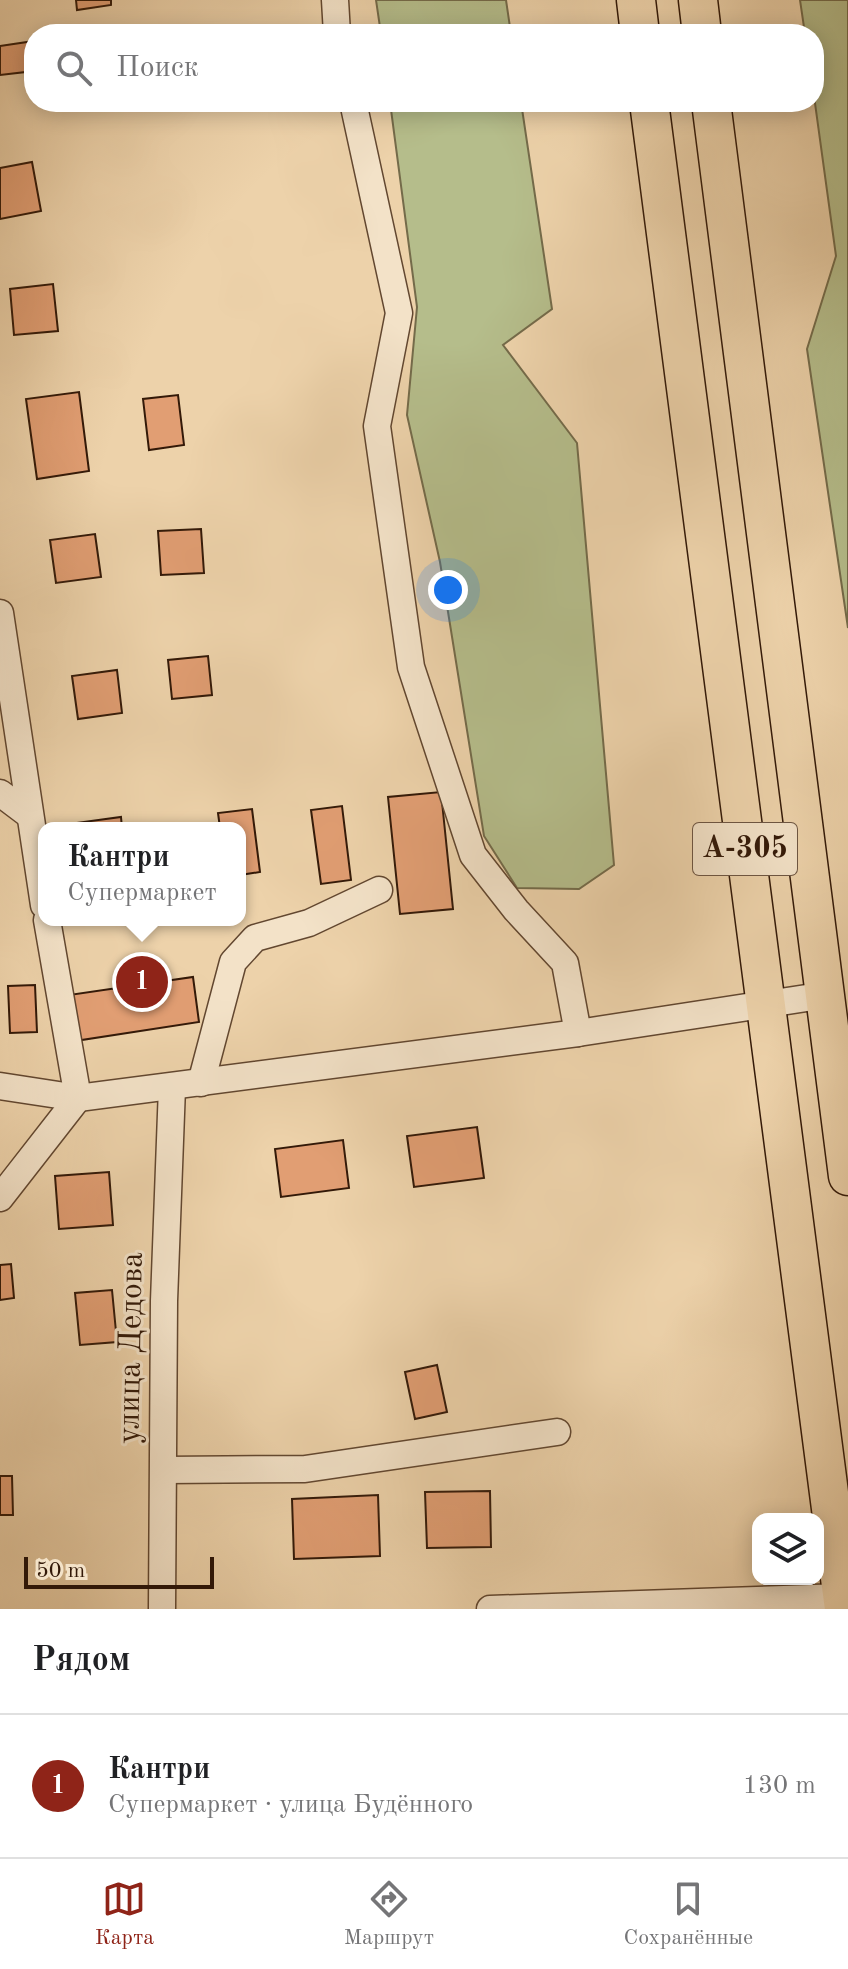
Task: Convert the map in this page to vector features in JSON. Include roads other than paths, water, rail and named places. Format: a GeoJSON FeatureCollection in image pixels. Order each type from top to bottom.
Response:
{"type":"FeatureCollection","features":[{"type":"Feature","properties":{"kind":"highway"},"geometry":{"type":"LineString","coordinates":[[636,0],[639,24]]}},
{"type":"Feature","properties":{"kind":"highway"},"geometry":{"type":"LineString","coordinates":[[698,0],[701,24]]}},
{"type":"Feature","properties":{"kind":"highway","name":"А-305"},"geometry":{"type":"LineString","coordinates":[[650,112],[843,1603]]}},
{"type":"Feature","properties":{"kind":"highway","name":"А-305"},"geometry":{"type":"LineString","coordinates":[[712,112],[846,1136],[848,1176]]}},
{"type":"Feature","properties":{"kind":"street"},"geometry":{"type":"LineString","coordinates":[[335,0],[336,24]]}},
{"type":"Feature","properties":{"kind":"street"},"geometry":{"type":"LineString","coordinates":[[355,112],[399,313],[377,426],[411,667],[473,855],[516,910],[565,963],[578,1033]]}},
{"type":"Feature","properties":{"kind":"street"},"geometry":{"type":"LineString","coordinates":[[0,613],[38,871]]}},
{"type":"Feature","properties":{"kind":"street"},"geometry":{"type":"LineString","coordinates":[[0,793],[28,814]]}},
{"type":"Feature","properties":{"kind":"street"},"geometry":{"type":"LineString","coordinates":[[201,1083],[233,962],[255,938],[309,923],[379,890]]}},
{"type":"Feature","properties":{"kind":"street"},"geometry":{"type":"LineString","coordinates":[[0,1198],[78,1098],[48,926]]}},
{"type":"Feature","properties":{"kind":"street"},"geometry":{"type":"LineString","coordinates":[[0,1086],[78,1098],[578,1033],[826,995]]}},
{"type":"Feature","properties":{"kind":"street","name":"улица Дедова"},"geometry":{"type":"LineString","coordinates":[[162,1609],[164,1301],[172,1087]]}},
{"type":"Feature","properties":{"kind":"street"},"geometry":{"type":"LineString","coordinates":[[165,1470],[305,1469],[557,1432]]}},
{"type":"Feature","properties":{"kind":"street"},"geometry":{"type":"LineString","coordinates":[[490,1609],[843,1603]]}},
{"type":"Feature","properties":{"kind":"place","name":"Кантри"},"geometry":{"type":"Point","coordinates":[142,982]}}]}
